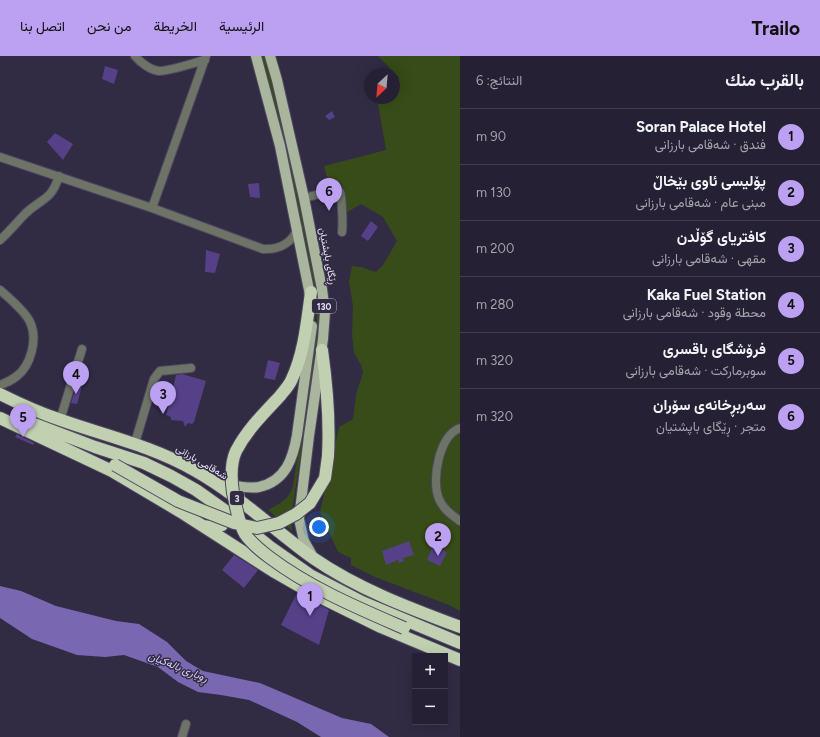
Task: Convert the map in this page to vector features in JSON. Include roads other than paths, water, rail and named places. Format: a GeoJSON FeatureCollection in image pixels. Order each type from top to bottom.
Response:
{"type":"FeatureCollection","features":[{"type":"Feature","properties":{"kind":"highway"},"geometry":{"type":"LineString","coordinates":[[311,292],[307,323],[299,362],[290,382],[280,396],[250,428],[236,452],[231,468],[232,488],[236,509],[246,534],[260,550],[294,574],[344,601],[404,628],[446,641],[458,643]]}},
{"type":"Feature","properties":{"kind":"highway"},"geometry":{"type":"LineString","coordinates":[[3,414],[115,465],[178,501],[234,523],[257,528],[279,523],[296,514],[310,503],[325,478],[328,456],[329,428],[322,350]]}},
{"type":"Feature","properties":{"kind":"highway","name":"شەقامی بارزانی"},"geometry":{"type":"LineString","coordinates":[[0,394],[60,420],[135,443],[166,455],[217,483],[313,557],[337,573],[368,590],[460,627]]}},
{"type":"Feature","properties":{"kind":"highway"},"geometry":{"type":"LineString","coordinates":[[3,414],[106,468],[200,525],[220,531],[273,571],[308,591],[381,627],[460,660]]}},
{"type":"Feature","properties":{"kind":"highway","name":"3"},"geometry":{"type":"LineString","coordinates":[[3,414],[144,463],[171,476],[196,490],[270,547],[310,575],[337,590],[458,643]]}},
{"type":"Feature","properties":{"kind":"highway"},"geometry":{"type":"LineString","coordinates":[[220,531],[236,526],[256,536]]}},
{"type":"Feature","properties":{"kind":"main road","name":"130"},"geometry":{"type":"LineString","coordinates":[[217,483],[248,488],[259,487],[274,481],[289,465],[297,435],[309,354],[313,314],[311,292],[280,146],[256,56]]}},
{"type":"Feature","properties":{"kind":"main road","name":"ڕێگای باپشتیان"},"geometry":{"type":"LineString","coordinates":[[270,56],[277,80],[304,198],[322,289],[325,312],[322,350],[309,436],[299,519],[304,541],[313,557]]}},
{"type":"Feature","properties":{"kind":"street"},"geometry":{"type":"LineString","coordinates":[[135,56],[150,68],[158,71],[170,69],[206,58]]}},
{"type":"Feature","properties":{"kind":"street"},"geometry":{"type":"LineString","coordinates":[[152,208],[206,58]]}},
{"type":"Feature","properties":{"kind":"street"},"geometry":{"type":"LineString","coordinates":[[0,157],[152,208],[263,249],[273,249],[282,246],[290,240],[298,228]]}},
{"type":"Feature","properties":{"kind":"street"},"geometry":{"type":"LineString","coordinates":[[0,240],[28,211],[49,196],[55,188],[59,176]]}},
{"type":"Feature","properties":{"kind":"street"},"geometry":{"type":"LineString","coordinates":[[304,198],[331,191],[340,192],[342,196],[342,232]]}},
{"type":"Feature","properties":{"kind":"street"},"geometry":{"type":"LineString","coordinates":[[0,290],[25,314],[30,322],[32,330],[32,350],[23,369],[17,376],[0,385]]}},
{"type":"Feature","properties":{"kind":"street"},"geometry":{"type":"LineString","coordinates":[[60,420],[82,349]]}},
{"type":"Feature","properties":{"kind":"street"},"geometry":{"type":"LineString","coordinates":[[135,443],[154,379],[157,374],[160,371],[191,368]]}},
{"type":"Feature","properties":{"kind":"street"},"geometry":{"type":"LineString","coordinates":[[460,428],[453,431],[443,446],[435,487],[443,506],[449,513],[460,521]]}},
{"type":"Feature","properties":{"kind":"street"},"geometry":{"type":"LineString","coordinates":[[182,737],[186,724]]}},
{"type":"Feature","properties":{"kind":"water","name":"ڕوباری بالەکیان"},"geometry":{"type":"Polygon","coordinates":[[[0,586],[21,591],[56,606],[116,621],[139,624],[167,642],[186,661],[203,671],[260,683],[342,718],[371,724],[389,737],[321,737],[297,722],[249,700],[198,692],[178,682],[158,667],[124,655],[105,657],[77,655],[32,639],[0,618],[0,586]]]}},
{"type":"Feature","properties":{"kind":"place","name":"سەربڕخانەی سۆران"},"geometry":{"type":"Point","coordinates":[329,211]}},
{"type":"Feature","properties":{"kind":"place","name":"Kaka Fuel Station"},"geometry":{"type":"Point","coordinates":[76,394]}},
{"type":"Feature","properties":{"kind":"place","name":"کافتریای گۆڵدن"},"geometry":{"type":"Point","coordinates":[163,414]}},
{"type":"Feature","properties":{"kind":"place","name":"فرۆشگای باقسری"},"geometry":{"type":"Point","coordinates":[23,437]}},
{"type":"Feature","properties":{"kind":"place","name":"پۆلیسی ئاوی بێخاڵ"},"geometry":{"type":"Point","coordinates":[438,556]}},
{"type":"Feature","properties":{"kind":"place","name":"Soran Palace Hotel"},"geometry":{"type":"Point","coordinates":[310,616]}}]}
